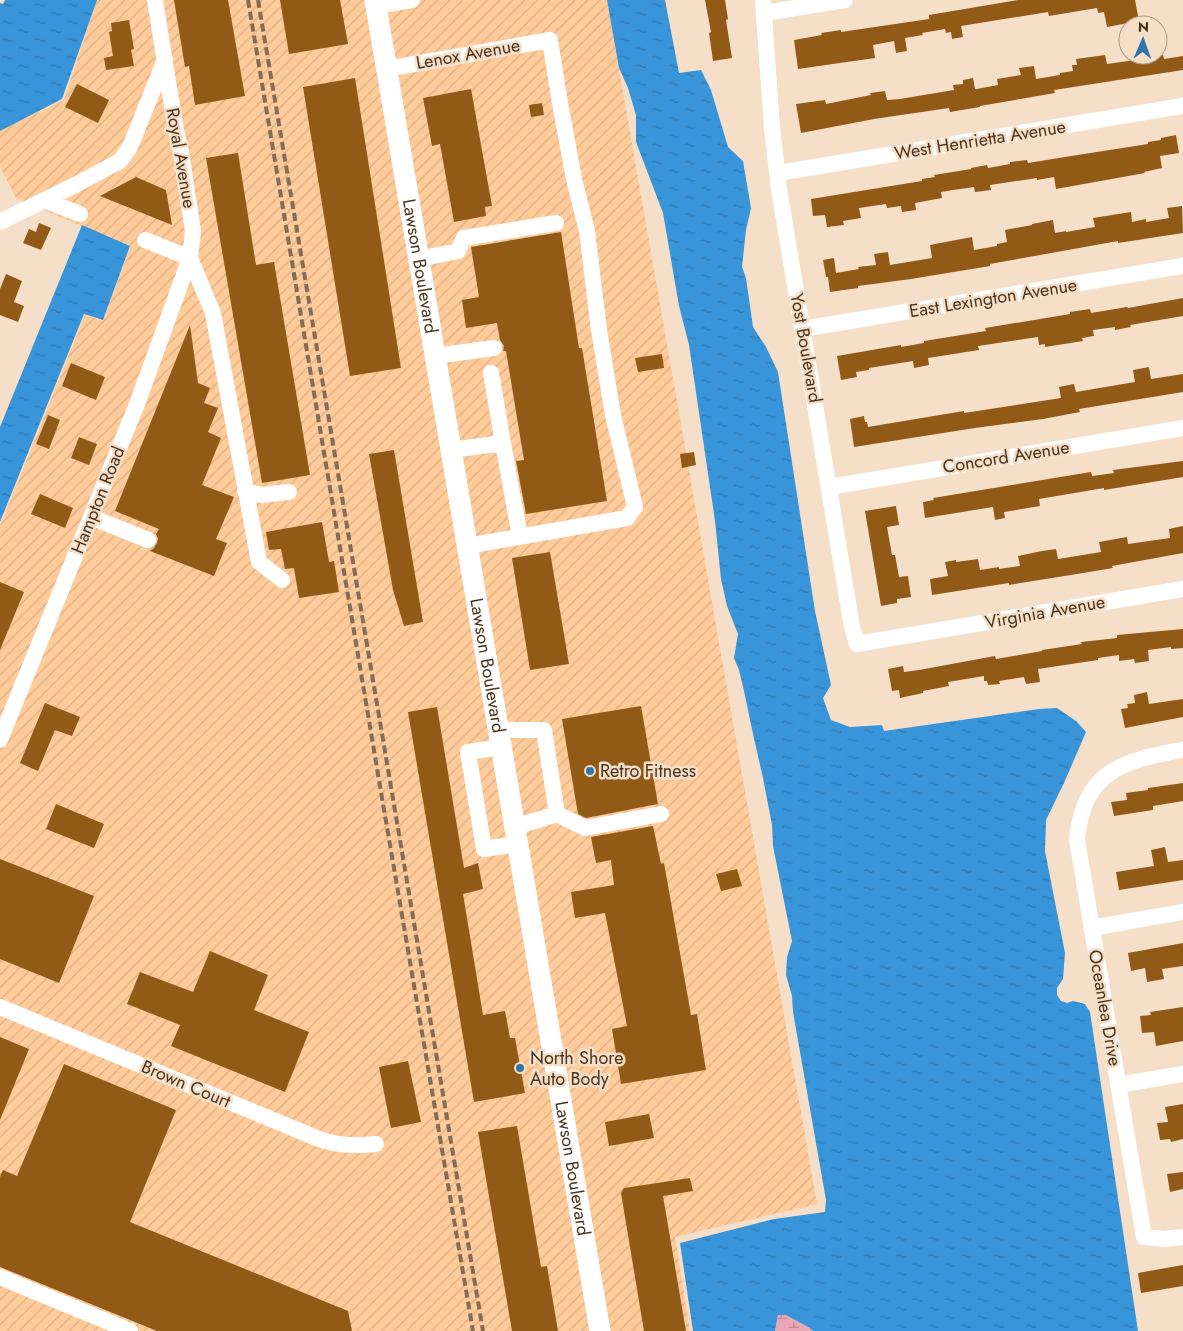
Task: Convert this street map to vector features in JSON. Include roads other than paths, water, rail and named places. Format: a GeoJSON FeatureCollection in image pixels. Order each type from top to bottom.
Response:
{"type":"FeatureCollection","features":[{"type":"Feature","properties":{"kind":"main road","name":"Lawson Boulevard"},"geometry":{"type":"LineString","coordinates":[[375,3],[600,1331]]}},
{"type":"Feature","properties":{"kind":"street","name":"Royal Avenue"},"geometry":{"type":"LineString","coordinates":[[155,0],[193,231],[190,258],[213,313],[259,562],[282,580]]}},
{"type":"Feature","properties":{"kind":"street"},"geometry":{"type":"LineString","coordinates":[[375,3],[412,0]]}},
{"type":"Feature","properties":{"kind":"street"},"geometry":{"type":"LineString","coordinates":[[763,7],[845,0]]}},
{"type":"Feature","properties":{"kind":"street","name":"Yost Boulevard"},"geometry":{"type":"LineString","coordinates":[[763,7],[772,128],[779,189],[852,627],[857,644],[906,635]]}},
{"type":"Feature","properties":{"kind":"street","name":"Lenox Avenue"},"geometry":{"type":"LineString","coordinates":[[386,69],[550,40],[569,150],[587,231],[599,330],[613,415],[635,507],[627,518],[520,537]]}},
{"type":"Feature","properties":{"kind":"street"},"geometry":{"type":"LineString","coordinates":[[0,222],[120,161],[130,147],[165,60]]}},
{"type":"Feature","properties":{"kind":"street","name":"West Henrietta Avenue"},"geometry":{"type":"LineString","coordinates":[[778,173],[1183,106]]}},
{"type":"Feature","properties":{"kind":"street"},"geometry":{"type":"LineString","coordinates":[[44,200],[80,214]]}},
{"type":"Feature","properties":{"kind":"street"},"geometry":{"type":"LineString","coordinates":[[419,259],[458,251],[464,238],[556,223]]}},
{"type":"Feature","properties":{"kind":"street"},"geometry":{"type":"LineString","coordinates":[[145,240],[190,258]]}},
{"type":"Feature","properties":{"kind":"street","name":"Hampton Road"},"geometry":{"type":"LineString","coordinates":[[0,740],[137,404],[190,258]]}},
{"type":"Feature","properties":{"kind":"street","name":"East Lexington Avenue"},"geometry":{"type":"LineString","coordinates":[[802,329],[1183,266]]}},
{"type":"Feature","properties":{"kind":"street"},"geometry":{"type":"LineString","coordinates":[[435,356],[494,348]]}},
{"type":"Feature","properties":{"kind":"street"},"geometry":{"type":"LineString","coordinates":[[467,546],[520,537],[491,373]]}},
{"type":"Feature","properties":{"kind":"street","name":"Concord Avenue"},"geometry":{"type":"LineString","coordinates":[[829,487],[1183,428]]}},
{"type":"Feature","properties":{"kind":"street"},"geometry":{"type":"LineString","coordinates":[[451,450],[503,443]]}},
{"type":"Feature","properties":{"kind":"street"},"geometry":{"type":"LineString","coordinates":[[245,491],[261,495],[289,492]]}},
{"type":"Feature","properties":{"kind":"street"},"geometry":{"type":"LineString","coordinates":[[91,517],[148,540]]}},
{"type":"Feature","properties":{"kind":"street","name":"Virginia Avenue"},"geometry":{"type":"LineString","coordinates":[[906,635],[1183,589]]}},
{"type":"Feature","properties":{"kind":"street"},"geometry":{"type":"LineString","coordinates":[[544,730],[558,814],[484,849],[468,752],[499,738],[544,730]]}},
{"type":"Feature","properties":{"kind":"street","name":"Oceanlea Drive"},"geometry":{"type":"LineString","coordinates":[[1183,750],[1156,754],[1125,764],[1108,774],[1094,787],[1083,807],[1078,825],[1077,840],[1144,1237],[1183,1237]]}},
{"type":"Feature","properties":{"kind":"street"},"geometry":{"type":"LineString","coordinates":[[558,814],[585,828],[661,814]]}},
{"type":"Feature","properties":{"kind":"street"},"geometry":{"type":"LineString","coordinates":[[1091,928],[1183,912]]}},
{"type":"Feature","properties":{"kind":"street","name":"Brown Court"},"geometry":{"type":"LineString","coordinates":[[0,1007],[319,1140],[353,1146],[376,1144]]}},
{"type":"Feature","properties":{"kind":"street"},"geometry":{"type":"LineString","coordinates":[[1118,1085],[1183,1074]]}},
{"type":"Feature","properties":{"kind":"street"},"geometry":{"type":"LineString","coordinates":[[0,1277],[124,1330]]}},
{"type":"Feature","properties":{"kind":"water"},"geometry":{"type":"Polygon","coordinates":[[[5,0],[97,0],[62,99],[0,131],[0,3],[3,4],[5,0]]]}},
{"type":"Feature","properties":{"kind":"water"},"geometry":{"type":"Polygon","coordinates":[[[607,0],[665,0],[679,73],[701,70],[711,90],[728,147],[743,161],[751,208],[746,230],[742,267],[746,278],[753,327],[766,347],[778,372],[815,611],[831,685],[823,698],[831,720],[850,727],[882,725],[884,731],[1057,708],[1076,721],[1086,732],[1046,820],[1045,851],[1065,953],[1063,979],[1057,988],[1057,995],[1061,1001],[1067,1003],[1073,1001],[1085,1004],[1090,1012],[1138,1331],[813,1331],[786,1315],[778,1315],[775,1331],[693,1331],[680,1243],[774,1219],[825,1212],[826,1200],[793,1012],[792,996],[786,975],[787,957],[792,941],[773,846],[772,825],[763,778],[739,670],[734,658],[738,634],[727,606],[721,579],[715,521],[689,345],[679,306],[663,213],[636,142],[636,115],[628,88],[619,68],[607,0]]]}},
{"type":"Feature","properties":{"kind":"water"},"geometry":{"type":"Polygon","coordinates":[[[82,225],[130,246],[103,320],[84,314],[0,522],[0,427],[82,225]]]}},
{"type":"Feature","properties":{"kind":"railway"},"geometry":{"type":"LineString","coordinates":[[248,0],[473,1331]]}},
{"type":"Feature","properties":{"kind":"railway"},"geometry":{"type":"LineString","coordinates":[[258,0],[483,1331]]}},
{"type":"Feature","properties":{"kind":"place","name":"Retro Fitness"},"geometry":{"type":"Point","coordinates":[590,771]}},
{"type":"Feature","properties":{"kind":"place","name":"North Shore Auto Body"},"geometry":{"type":"Point","coordinates":[520,1068]}}]}
